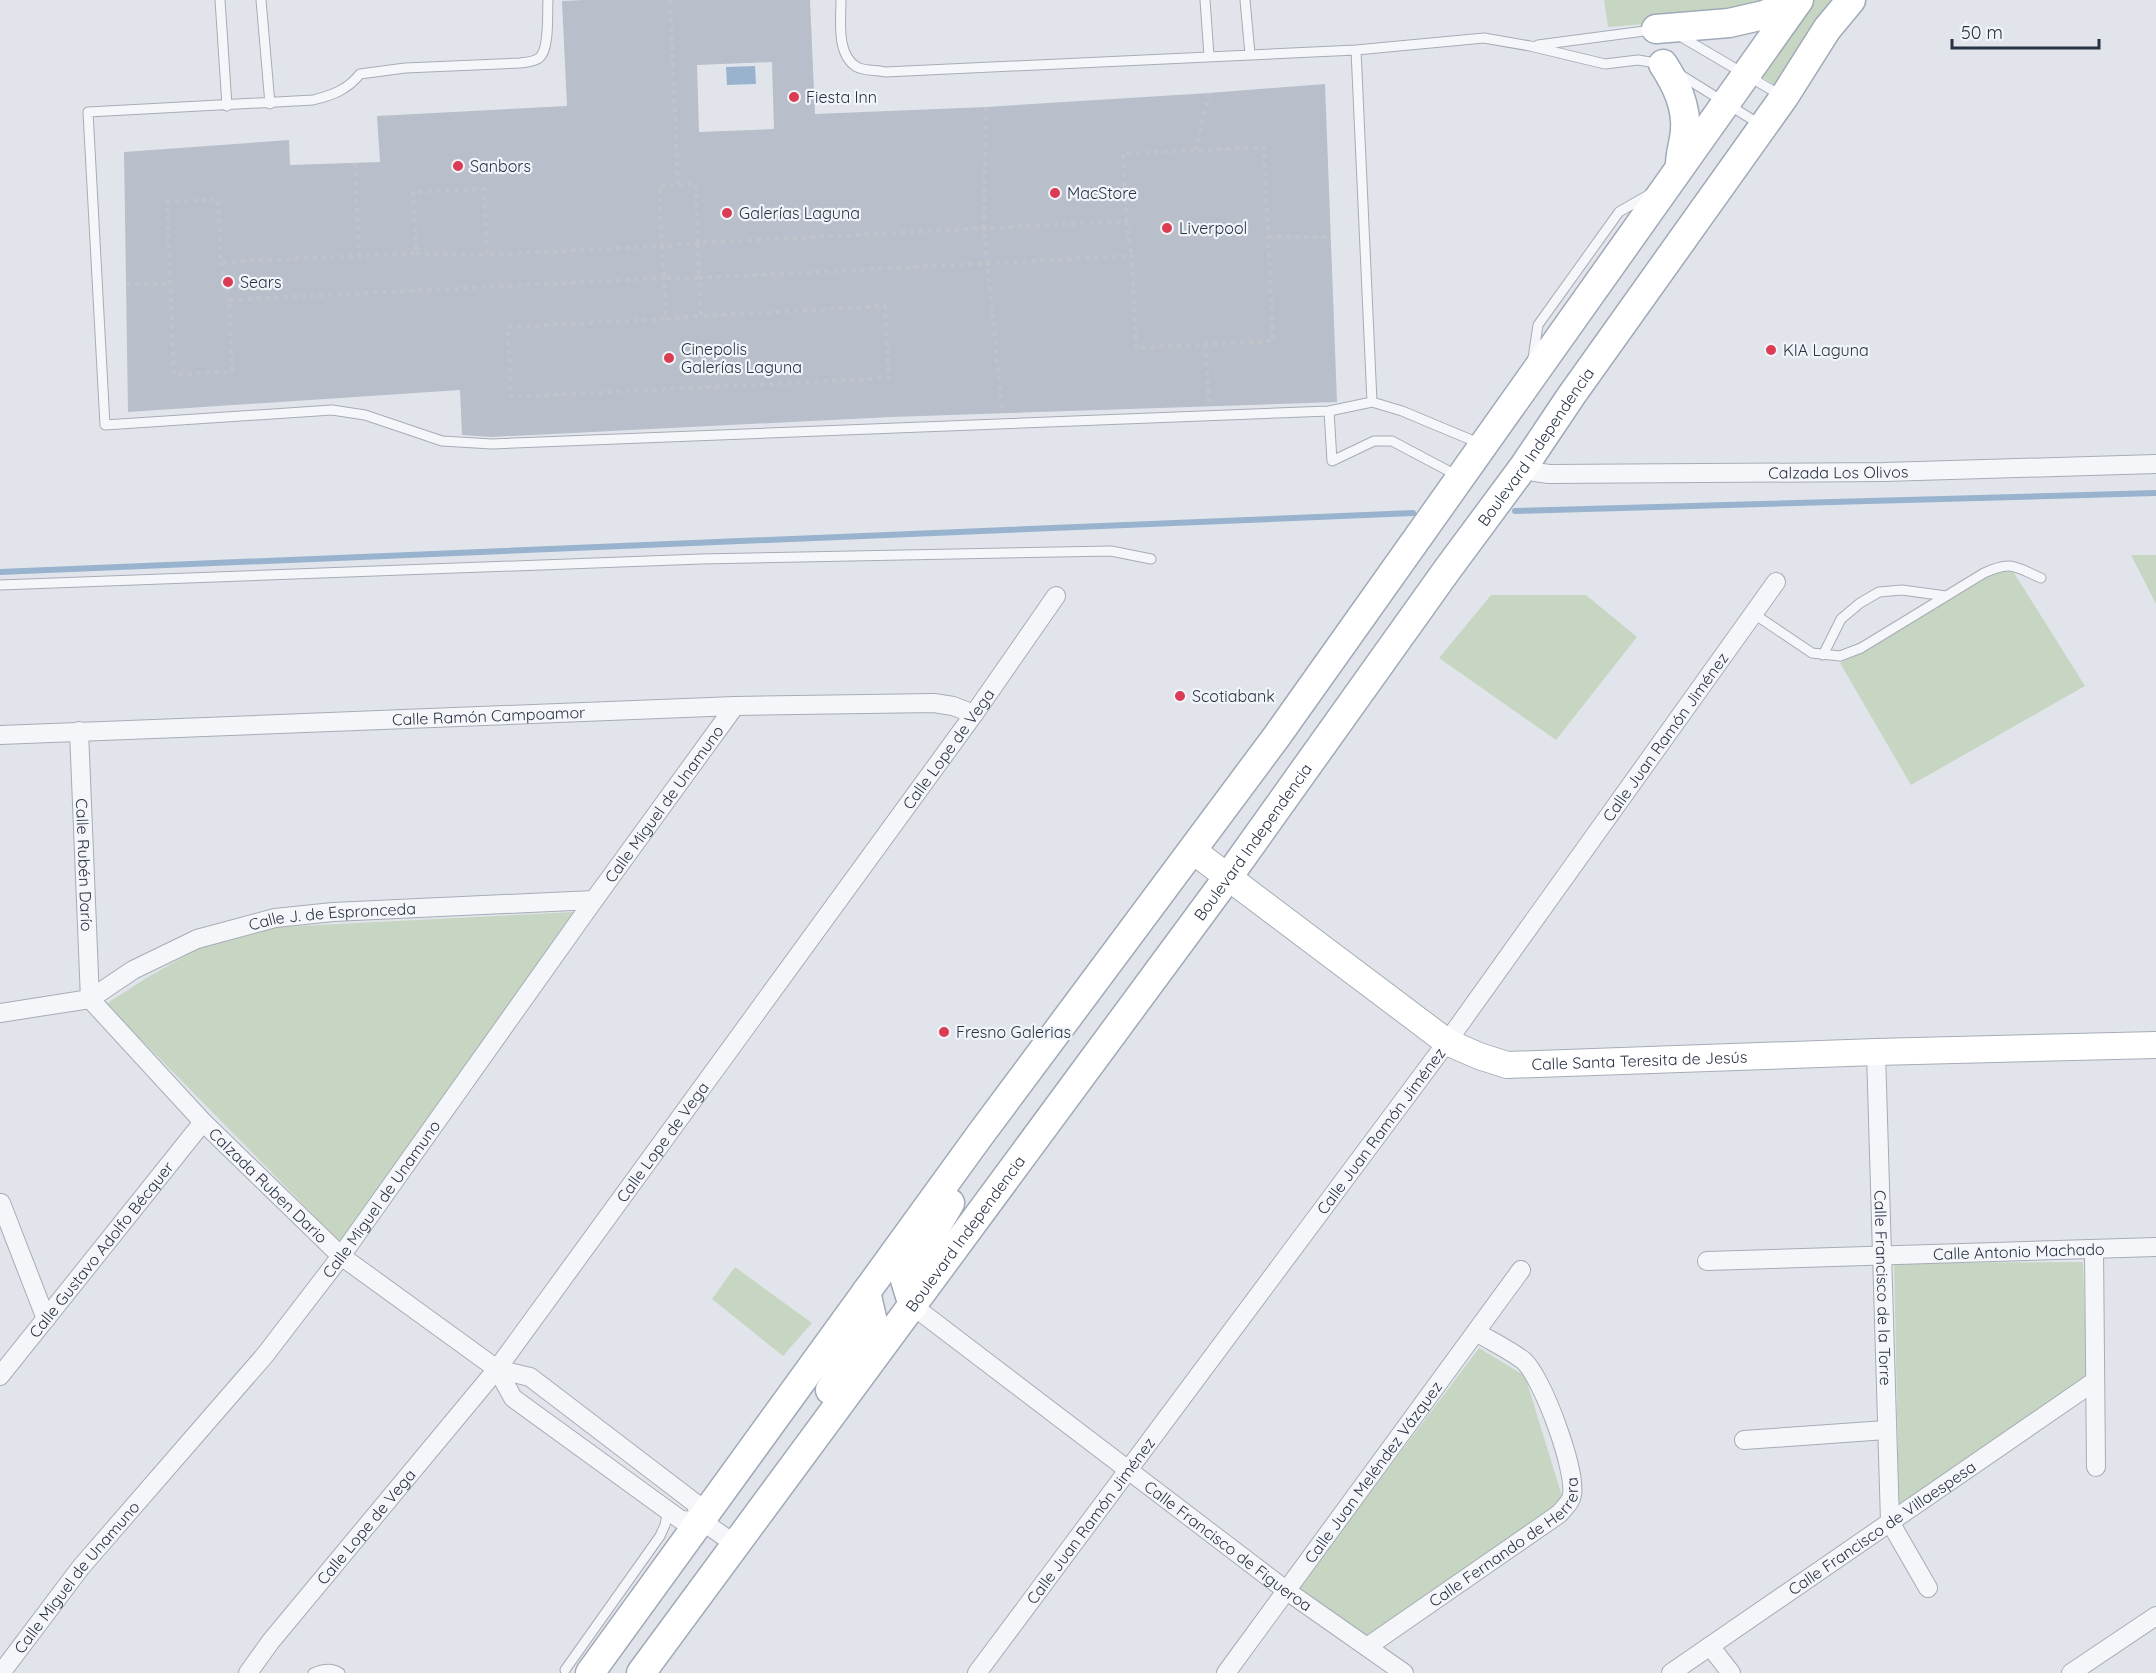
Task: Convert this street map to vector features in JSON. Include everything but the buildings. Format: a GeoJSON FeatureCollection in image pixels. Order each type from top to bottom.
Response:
{"type":"FeatureCollection","features":[{"type":"Feature","properties":{"kind":"main road","name":"Boulevard Independencia"},"geometry":{"type":"LineString","coordinates":[[641,1673],[1228,877],[1524,466],[1571,396],[1784,97],[1827,29],[1851,0]]}},
{"type":"Feature","properties":{"kind":"main road"},"geometry":{"type":"LineString","coordinates":[[1656,29],[1730,23],[1764,15],[1798,1]]}},
{"type":"Feature","properties":{"kind":"main road"},"geometry":{"type":"LineString","coordinates":[[577,1672],[702,1521],[980,1135],[1277,736],[1798,1]]}},
{"type":"Feature","properties":{"kind":"main road"},"geometry":{"type":"LineString","coordinates":[[1663,64],[1676,84],[1682,102],[1685,129],[1674,176]]}},
{"type":"Feature","properties":{"kind":"main road"},"geometry":{"type":"LineString","coordinates":[[1406,629],[1429,588],[1483,504],[1483,496],[1479,489],[1471,487],[1461,489],[1440,507]]}},
{"type":"Feature","properties":{"kind":"main road"},"geometry":{"type":"LineString","coordinates":[[913,1306],[905,1280],[946,1212],[966,1172],[980,1135]]}},
{"type":"Feature","properties":{"kind":"main road"},"geometry":{"type":"LineString","coordinates":[[828,1421],[826,1395],[873,1322],[866,1292]]}},
{"type":"Feature","properties":{"kind":"street","name":"Calzada Los Olivos"},"geometry":{"type":"LineString","coordinates":[[1524,466],[1534,472],[1561,474],[1884,472],[2156,464]]}},
{"type":"Feature","properties":{"kind":"street","name":"Calle Juan Ramón Jiménez"},"geometry":{"type":"LineString","coordinates":[[977,1673],[1447,1042],[1776,582]]}},
{"type":"Feature","properties":{"kind":"street","name":"Calle Lope de Vega"},"geometry":{"type":"LineString","coordinates":[[248,1673],[271,1641],[497,1369],[974,714],[1056,596]]}},
{"type":"Feature","properties":{"kind":"street","name":"Calle Ramón Campoamor"},"geometry":{"type":"LineString","coordinates":[[0,735],[735,706],[934,703],[953,706],[974,714]]}},
{"type":"Feature","properties":{"kind":"street","name":"Calle Miguel de Unamuno"},"geometry":{"type":"LineString","coordinates":[[2,1673],[81,1567],[264,1355],[341,1257],[594,900],[735,706]]}},
{"type":"Feature","properties":{"kind":"street","name":"Calle Rubén Darío"},"geometry":{"type":"LineString","coordinates":[[79,731],[90,999]]}},
{"type":"Feature","properties":{"kind":"street","name":"Calle Santa Teresita de Jesús"},"geometry":{"type":"LineString","coordinates":[[1192,850],[1447,1042],[1507,1065],[2156,1045]]}},
{"type":"Feature","properties":{"kind":"street","name":"Calle J. de Espronceda"},"geometry":{"type":"LineString","coordinates":[[90,999],[133,970],[197,939],[275,918],[333,912],[594,900]]}},
{"type":"Feature","properties":{"kind":"street","name":"Calzada Ruben Dario"},"geometry":{"type":"LineString","coordinates":[[90,999],[203,1122],[341,1257],[497,1369],[531,1377],[695,1503],[702,1521]]}},
{"type":"Feature","properties":{"kind":"street"},"geometry":{"type":"LineString","coordinates":[[0,1014],[90,999]]}},
{"type":"Feature","properties":{"kind":"street","name":"Calle Francisco de la Torre"},"geometry":{"type":"LineString","coordinates":[[1876,1052],[1890,1522]]}},
{"type":"Feature","properties":{"kind":"street","name":"Calle Gustavo Adolfo Bécquer"},"geometry":{"type":"LineString","coordinates":[[0,1376],[203,1122]]}},
{"type":"Feature","properties":{"kind":"street"},"geometry":{"type":"LineString","coordinates":[[1,1203],[46,1319]]}},
{"type":"Feature","properties":{"kind":"street","name":"Calle Antonio Machado"},"geometry":{"type":"LineString","coordinates":[[1707,1260],[2156,1247]]}},
{"type":"Feature","properties":{"kind":"street"},"geometry":{"type":"LineString","coordinates":[[2094,1249],[2096,1467]]}},
{"type":"Feature","properties":{"kind":"street","name":"Calle Juan Meléndez Vázquez"},"geometry":{"type":"LineString","coordinates":[[1226,1673],[1521,1270]]}},
{"type":"Feature","properties":{"kind":"street","name":"Calle Francisco de Figueroa"},"geometry":{"type":"LineString","coordinates":[[913,1306],[1287,1591],[1404,1673]]}},
{"type":"Feature","properties":{"kind":"street","name":"Calle Fernando de Herrera"},"geometry":{"type":"LineString","coordinates":[[1366,1647],[1559,1514],[1572,1498],[1573,1476],[1547,1399],[1536,1376],[1523,1361],[1476,1332]]}},
{"type":"Feature","properties":{"kind":"street","name":"Calzada Ruben Dario"},"geometry":{"type":"LineString","coordinates":[[497,1369],[513,1398],[681,1520],[702,1521],[736,1545]]}},
{"type":"Feature","properties":{"kind":"street","name":"Calle Francisco de Villaespesa"},"geometry":{"type":"LineString","coordinates":[[1671,1673],[2095,1381]]}},
{"type":"Feature","properties":{"kind":"street"},"geometry":{"type":"LineString","coordinates":[[1744,1440],[1886,1430]]}},
{"type":"Feature","properties":{"kind":"street"},"geometry":{"type":"LineString","coordinates":[[1890,1522],[1928,1588]]}},
{"type":"Feature","properties":{"kind":"street"},"geometry":{"type":"LineString","coordinates":[[2071,1673],[2156,1616]]}},
{"type":"Feature","properties":{"kind":"street"},"geometry":{"type":"LineString","coordinates":[[1710,1646],[1731,1673]]}},
{"type":"Feature","properties":{"kind":"lane"},"geometry":{"type":"LineString","coordinates":[[220,0],[227,106]]}},
{"type":"Feature","properties":{"kind":"lane"},"geometry":{"type":"LineString","coordinates":[[261,0],[270,104]]}},
{"type":"Feature","properties":{"kind":"lane"},"geometry":{"type":"LineString","coordinates":[[548,0],[546,41],[543,53],[536,60],[520,63],[405,68],[360,74],[350,86],[335,94],[313,100],[88,112],[105,425],[332,410],[365,415],[442,441],[492,444],[1329,411],[1372,402],[1402,411],[1484,445]]}},
{"type":"Feature","properties":{"kind":"lane"},"geometry":{"type":"LineString","coordinates":[[841,0],[843,51],[858,68],[885,72],[1356,50],[1484,38],[1530,46],[1605,64],[1638,60],[1663,64],[1763,126]]}},
{"type":"Feature","properties":{"kind":"lane"},"geometry":{"type":"LineString","coordinates":[[1204,0],[1209,56]]}},
{"type":"Feature","properties":{"kind":"lane"},"geometry":{"type":"LineString","coordinates":[[1245,0],[1250,54]]}},
{"type":"Feature","properties":{"kind":"lane"},"geometry":{"type":"LineString","coordinates":[[1530,46],[1656,29],[1681,36],[1784,97]]}},
{"type":"Feature","properties":{"kind":"lane"},"geometry":{"type":"LineString","coordinates":[[1356,50],[1372,402]]}},
{"type":"Feature","properties":{"kind":"lane"},"geometry":{"type":"LineString","coordinates":[[1329,411],[1332,461],[1374,441],[1392,441],[1460,477]]}},
{"type":"Feature","properties":{"kind":"lane"},"geometry":{"type":"LineString","coordinates":[[0,585],[701,559],[1111,551],[1151,559]]}},
{"type":"Feature","properties":{"kind":"lane"},"geometry":{"type":"LineString","coordinates":[[1754,614],[1812,653],[1840,656],[1861,648],[1984,573],[2004,565],[2013,566],[2041,578]]}},
{"type":"Feature","properties":{"kind":"lane"},"geometry":{"type":"LineString","coordinates":[[1823,655],[1841,620],[1860,603],[1879,592],[1902,590],[1946,596]]}},
{"type":"Feature","properties":{"kind":"lane"},"geometry":{"type":"LineString","coordinates":[[612,1469],[626,1450]]}},
{"type":"Feature","properties":{"kind":"lane"},"geometry":{"type":"LineString","coordinates":[[577,1672],[660,1536],[668,1510]]}},
{"type":"Feature","properties":{"kind":"lane"},"geometry":{"type":"LineString","coordinates":[[314,1673],[322,1669],[335,1670],[340,1673]]}},
{"type":"Feature","properties":{"kind":"path"},"geometry":{"type":"LineString","coordinates":[[670,0],[678,185]]}},
{"type":"Feature","properties":{"kind":"path"},"geometry":{"type":"LineString","coordinates":[[1196,150],[1209,93]]}},
{"type":"Feature","properties":{"kind":"path"},"geometry":{"type":"LineString","coordinates":[[986,107],[984,228],[1002,414]]}},
{"type":"Feature","properties":{"kind":"path"},"geometry":{"type":"LineString","coordinates":[[1264,147],[1273,341],[1136,348],[1132,256],[1126,221],[1123,154],[1196,150],[1264,147]]}},
{"type":"Feature","properties":{"kind":"path"},"geometry":{"type":"LineString","coordinates":[[355,163],[359,256]]}},
{"type":"Feature","properties":{"kind":"path"},"geometry":{"type":"LineString","coordinates":[[666,319],[659,186],[696,184],[701,316]]}},
{"type":"Feature","properties":{"kind":"path"},"geometry":{"type":"LineString","coordinates":[[416,253],[413,192],[484,189],[487,255]]}},
{"type":"Feature","properties":{"kind":"path"},"geometry":{"type":"LineString","coordinates":[[218,199],[221,262],[229,300],[232,372],[174,374],[167,202],[218,199]]}},
{"type":"Feature","properties":{"kind":"path"},"geometry":{"type":"LineString","coordinates":[[221,262],[416,253],[487,255],[1126,221]]}},
{"type":"Feature","properties":{"kind":"path"},"geometry":{"type":"LineString","coordinates":[[1268,237],[1331,237]]}},
{"type":"Feature","properties":{"kind":"path"},"geometry":{"type":"LineString","coordinates":[[229,300],[1132,256]]}},
{"type":"Feature","properties":{"kind":"path"},"geometry":{"type":"LineString","coordinates":[[126,284],[170,284]]}},
{"type":"Feature","properties":{"kind":"path"},"geometry":{"type":"LineString","coordinates":[[885,306],[889,378],[511,397],[508,327],[666,319],[885,306]]}},
{"type":"Feature","properties":{"kind":"path"},"geometry":{"type":"LineString","coordinates":[[1205,344],[1209,406]]}},
{"type":"Feature","properties":{"kind":"green space"},"geometry":{"type":"Polygon","coordinates":[[[1604,0],[1788,0],[1767,14],[1608,27],[1604,0]]]}},
{"type":"Feature","properties":{"kind":"green space"},"geometry":{"type":"Polygon","coordinates":[[[1814,0],[1836,0],[1774,85],[1760,75],[1814,0]]]}},
{"type":"Feature","properties":{"kind":"green space"},"geometry":{"type":"Polygon","coordinates":[[[2131,555],[2156,555],[2156,604],[2131,555]]]}},
{"type":"Feature","properties":{"kind":"green space"},"geometry":{"type":"Polygon","coordinates":[[[2009,565],[2085,686],[1911,785],[1840,663],[2009,565]]]}},
{"type":"Feature","properties":{"kind":"green space"},"geometry":{"type":"Polygon","coordinates":[[[1491,595],[1586,595],[1637,637],[1556,740],[1439,658],[1491,595]]]}},
{"type":"Feature","properties":{"kind":"green space"},"geometry":{"type":"Polygon","coordinates":[[[574,912],[340,1242],[106,1004],[208,943],[278,927],[574,912]]]}},
{"type":"Feature","properties":{"kind":"green space"},"geometry":{"type":"Polygon","coordinates":[[[2083,1262],[2087,1380],[1899,1504],[1894,1263],[2083,1262]]]}},
{"type":"Feature","properties":{"kind":"green space"},"geometry":{"type":"Polygon","coordinates":[[[735,1267],[812,1323],[783,1356],[712,1299],[735,1267]]]}},
{"type":"Feature","properties":{"kind":"green space"},"geometry":{"type":"Polygon","coordinates":[[[1479,1348],[1525,1376],[1562,1496],[1555,1510],[1367,1640],[1296,1591],[1479,1348]]]}},
{"type":"Feature","properties":{"kind":"water"},"geometry":{"type":"Polygon","coordinates":[[[755,66],[756,84],[727,85],[726,67],[755,66]]]}},
{"type":"Feature","properties":{"kind":"waterway"},"geometry":{"type":"LineString","coordinates":[[1515,511],[2156,493]]}},
{"type":"Feature","properties":{"kind":"waterway"},"geometry":{"type":"LineString","coordinates":[[0,572],[1413,513]]}},
{"type":"Feature","properties":{"kind":"place","name":"Fiesta Inn"},"geometry":{"type":"Point","coordinates":[794,97]}},
{"type":"Feature","properties":{"kind":"place","name":"Sanbors"},"geometry":{"type":"Point","coordinates":[458,166]}},
{"type":"Feature","properties":{"kind":"place","name":"MacStore"},"geometry":{"type":"Point","coordinates":[1055,193]}},
{"type":"Feature","properties":{"kind":"place","name":"Galerías Laguna"},"geometry":{"type":"Point","coordinates":[727,213]}},
{"type":"Feature","properties":{"kind":"place","name":"Liverpool"},"geometry":{"type":"Point","coordinates":[1167,228]}},
{"type":"Feature","properties":{"kind":"place","name":"Sears"},"geometry":{"type":"Point","coordinates":[228,282]}},
{"type":"Feature","properties":{"kind":"place","name":"KIA Laguna"},"geometry":{"type":"Point","coordinates":[1771,350]}},
{"type":"Feature","properties":{"kind":"place","name":"Cinepolis Galerías Laguna"},"geometry":{"type":"Point","coordinates":[669,358]}},
{"type":"Feature","properties":{"kind":"place","name":"Scotiabank"},"geometry":{"type":"Point","coordinates":[1180,696]}},
{"type":"Feature","properties":{"kind":"place","name":"Fresno Galerias"},"geometry":{"type":"Point","coordinates":[944,1032]}}]}
